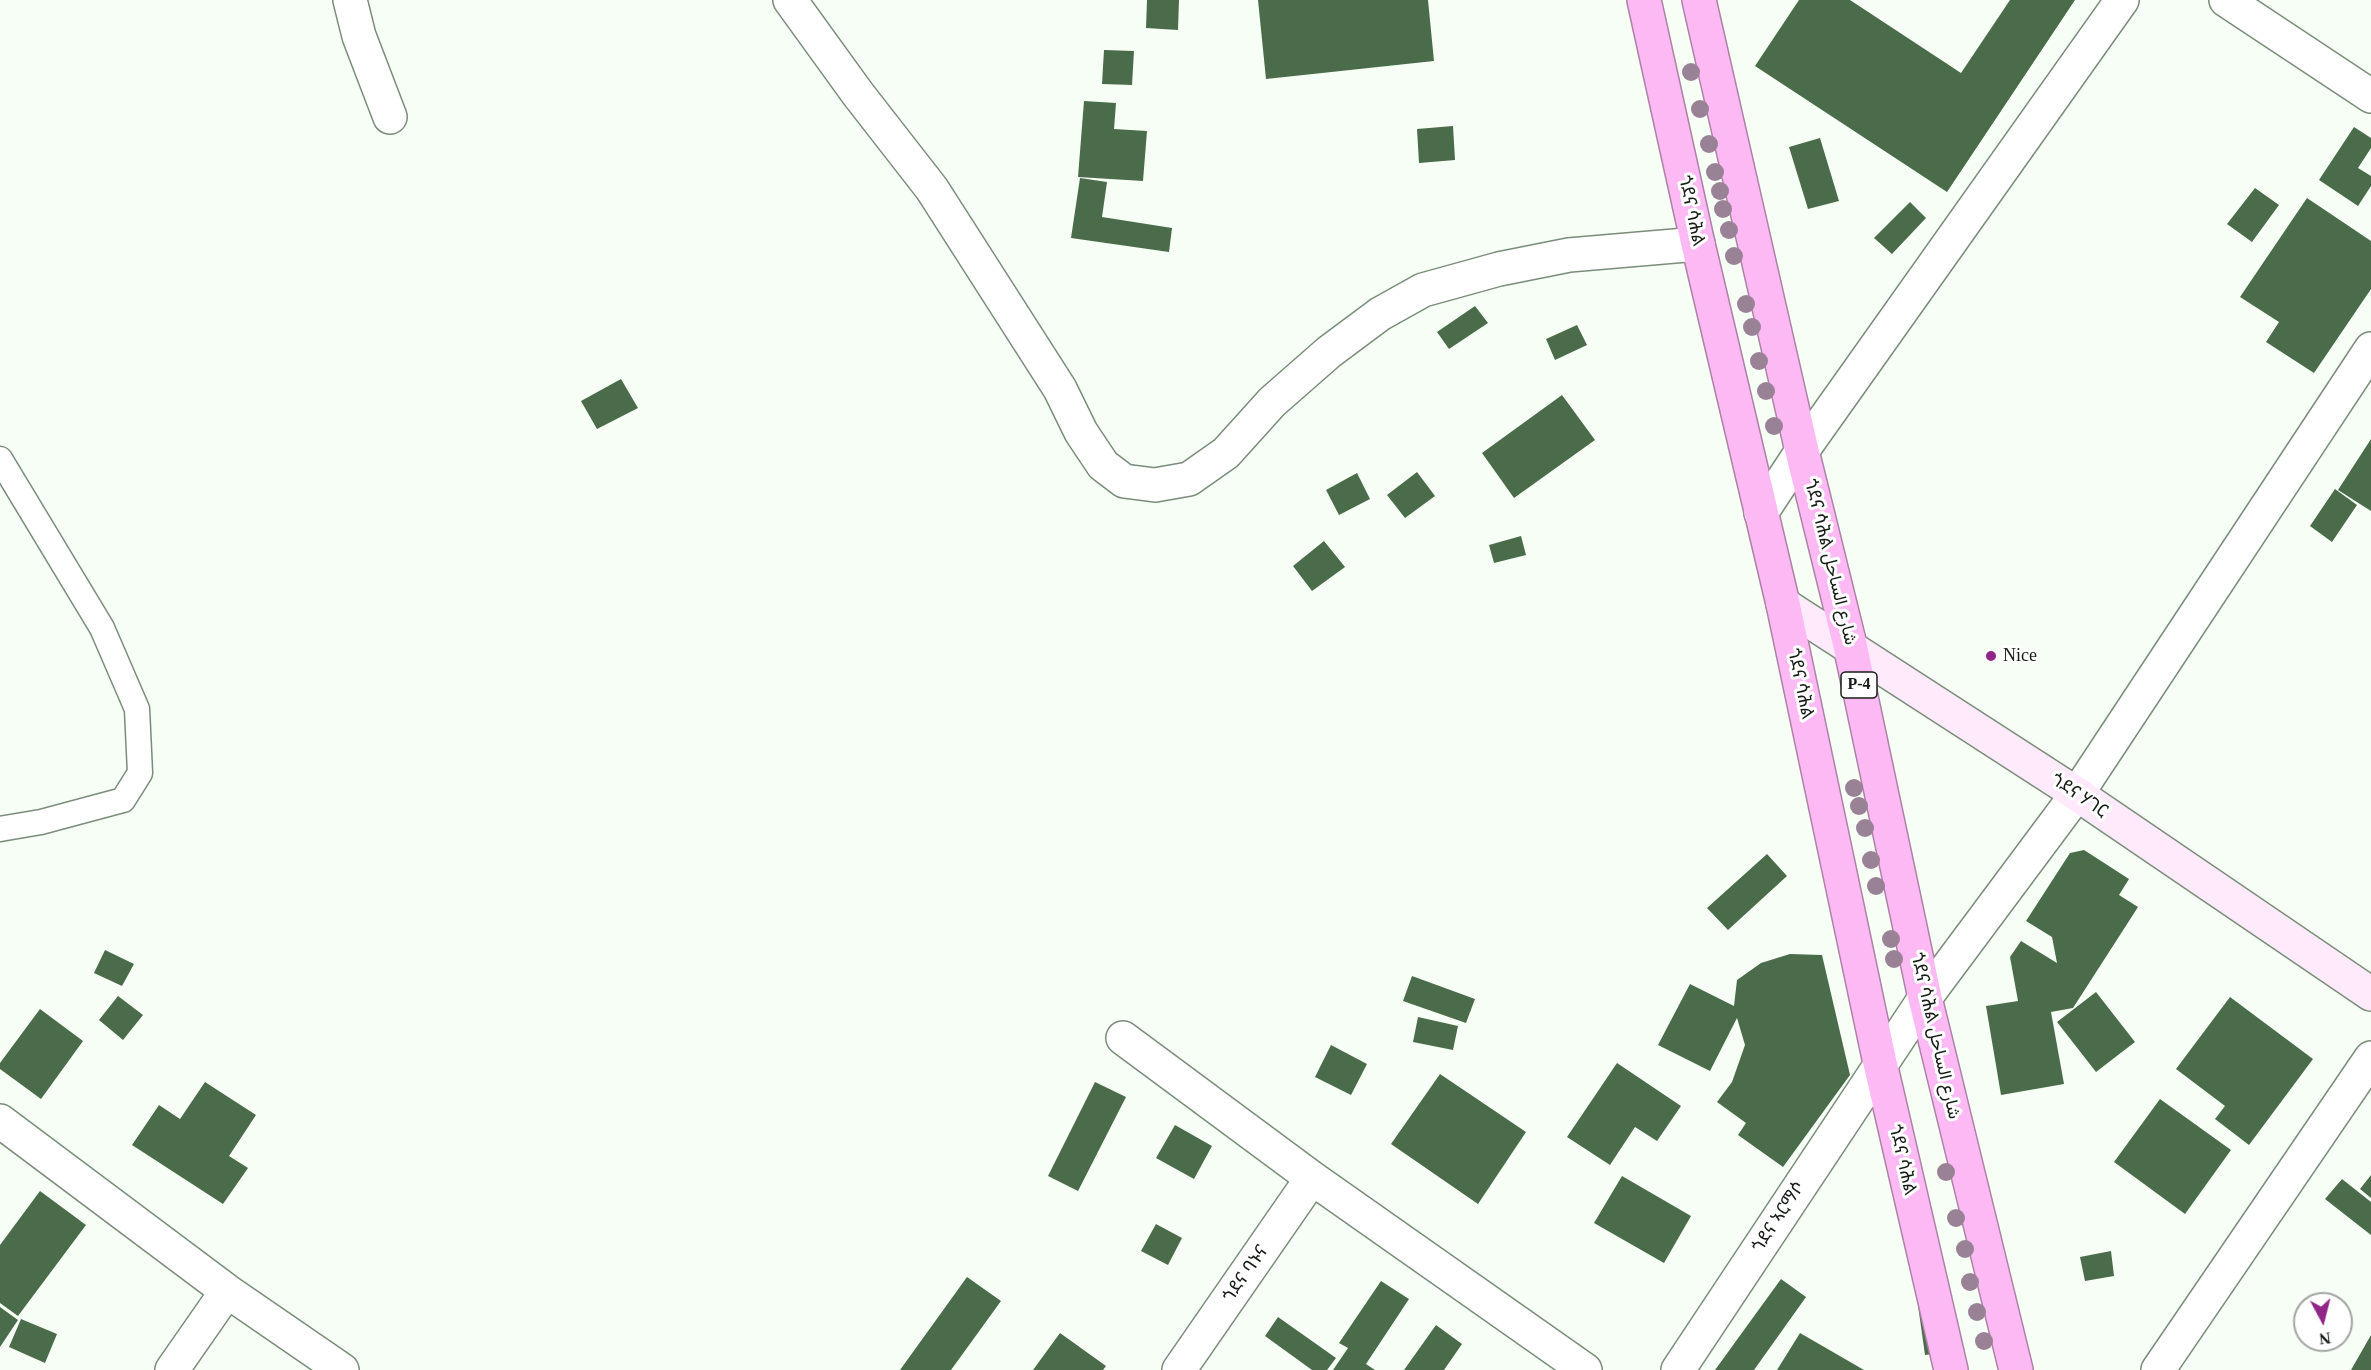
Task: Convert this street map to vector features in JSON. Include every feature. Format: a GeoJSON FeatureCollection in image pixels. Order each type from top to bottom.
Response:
{"type":"FeatureCollection","features":[{"type":"Feature","properties":{"kind":"highway","name":"ጎደና ሳሕል شارع الساحل"},"geometry":{"type":"LineString","coordinates":[[1699,0],[1802,451],[1850,645],[1925,998],[2016,1370]]}},
{"type":"Feature","properties":{"kind":"highway","name":"ጎደና ሳሕል"},"geometry":{"type":"LineString","coordinates":[[1647,2],[1698,244],[1783,603],[1880,1063],[1951,1370]]}},
{"type":"Feature","properties":{"kind":"street"},"geometry":{"type":"LineString","coordinates":[[350,0],[359,36],[390,117]]}},
{"type":"Feature","properties":{"kind":"street"},"geometry":{"type":"LineString","coordinates":[[790,0],[858,94],[932,189],[1060,389],[1081,432],[1103,465],[1124,481],[1155,485],[1189,479],[1226,453],[1272,402],[1329,352],[1380,314],[1423,290],[1499,269],[1569,255],[1698,244]]}},
{"type":"Feature","properties":{"kind":"street"},"geometry":{"type":"LineString","coordinates":[[1761,513],[1802,451],[2122,0]]}},
{"type":"Feature","properties":{"kind":"street"},"geometry":{"type":"LineString","coordinates":[[2226,0],[2371,96]]}},
{"type":"Feature","properties":{"kind":"street","name":"ጎደና ኣርማሶ"},"geometry":{"type":"LineString","coordinates":[[1678,1370],[1925,998],[2077,794],[2371,349]]}},
{"type":"Feature","properties":{"kind":"street","name":"ጎደና ሃገር"},"geometry":{"type":"LineString","coordinates":[[1783,603],[2077,794],[2371,994]]}},
{"type":"Feature","properties":{"kind":"street"},"geometry":{"type":"LineString","coordinates":[[1123,1038],[1312,1178],[1585,1370]]}},
{"type":"Feature","properties":{"kind":"street"},"geometry":{"type":"LineString","coordinates":[[2158,1370],[2371,1058]]}},
{"type":"Feature","properties":{"kind":"street"},"geometry":{"type":"LineString","coordinates":[[0,1121],[227,1291],[342,1370]]}},
{"type":"Feature","properties":{"kind":"street","name":"ጎደና ባኑና"},"geometry":{"type":"LineString","coordinates":[[1179,1370],[1312,1178]]}},
{"type":"Feature","properties":{"kind":"street"},"geometry":{"type":"LineString","coordinates":[[171,1370],[227,1291]]}},
{"type":"Feature","properties":{"kind":"lane"},"geometry":{"type":"LineString","coordinates":[[0,459],[102,628],[137,709],[140,773],[123,800],[41,822],[0,829]]}},
{"type":"Feature","properties":{"kind":"building"},"geometry":{"type":"Polygon","coordinates":[[[1147,0],[1179,0],[1178,30],[1146,28],[1147,0]]]}},
{"type":"Feature","properties":{"kind":"building"},"geometry":{"type":"Polygon","coordinates":[[[1258,0],[1428,0],[1434,61],[1266,79],[1258,0]]]}},
{"type":"Feature","properties":{"kind":"building"},"geometry":{"type":"Polygon","coordinates":[[[1799,0],[1850,0],[1961,73],[2010,0],[2075,0],[1947,192],[1755,66],[1799,0]]]}},
{"type":"Feature","properties":{"kind":"building"},"geometry":{"type":"Polygon","coordinates":[[[1104,50],[1134,51],[1132,85],[1102,84],[1104,50]]]}},
{"type":"Feature","properties":{"kind":"building"},"geometry":{"type":"Polygon","coordinates":[[[1084,101],[1116,103],[1114,129],[1147,131],[1143,181],[1078,177],[1084,101]]]}},
{"type":"Feature","properties":{"kind":"building"},"geometry":{"type":"Polygon","coordinates":[[[1453,126],[1455,160],[1419,163],[1417,129],[1453,126]]]}},
{"type":"Feature","properties":{"kind":"building"},"geometry":{"type":"Polygon","coordinates":[[[2354,127],[2371,138],[2371,148],[2358,168],[2371,176],[2371,186],[2358,206],[2319,180],[2354,127]]]}},
{"type":"Feature","properties":{"kind":"building"},"geometry":{"type":"Polygon","coordinates":[[[1820,138],[1839,201],[1808,209],[1789,147],[1820,138]]]}},
{"type":"Feature","properties":{"kind":"building"},"geometry":{"type":"Polygon","coordinates":[[[1080,178],[1107,182],[1102,217],[1172,228],[1169,252],[1071,238],[1080,178]]]}},
{"type":"Feature","properties":{"kind":"building"},"geometry":{"type":"Polygon","coordinates":[[[2255,188],[2279,205],[2252,242],[2227,224],[2255,188]]]}},
{"type":"Feature","properties":{"kind":"building"},"geometry":{"type":"Polygon","coordinates":[[[2307,198],[2371,241],[2371,289],[2314,373],[2266,342],[2279,322],[2240,297],[2307,198]]]}},
{"type":"Feature","properties":{"kind":"building"},"geometry":{"type":"Polygon","coordinates":[[[1910,202],[1926,218],[1892,254],[1874,238],[1910,202]]]}},
{"type":"Feature","properties":{"kind":"building"},"geometry":{"type":"Polygon","coordinates":[[[1475,306],[1488,323],[1449,349],[1437,332],[1475,306]]]}},
{"type":"Feature","properties":{"kind":"building"},"geometry":{"type":"Polygon","coordinates":[[[1577,325],[1587,345],[1555,360],[1546,339],[1577,325]]]}},
{"type":"Feature","properties":{"kind":"building"},"geometry":{"type":"Polygon","coordinates":[[[621,379],[638,408],[597,429],[581,401],[621,379]]]}},
{"type":"Feature","properties":{"kind":"building"},"geometry":{"type":"Polygon","coordinates":[[[1562,395],[1595,440],[1514,498],[1482,453],[1562,395]]]}},
{"type":"Feature","properties":{"kind":"building"},"geometry":{"type":"Polygon","coordinates":[[[2371,439],[2371,511],[2338,490],[2371,439]]]}},
{"type":"Feature","properties":{"kind":"building"},"geometry":{"type":"Polygon","coordinates":[[[1417,472],[1435,496],[1405,518],[1387,495],[1417,472]]]}},
{"type":"Feature","properties":{"kind":"building"},"geometry":{"type":"Polygon","coordinates":[[[1357,473],[1370,499],[1339,515],[1326,490],[1357,473]]]}},
{"type":"Feature","properties":{"kind":"building"},"geometry":{"type":"Polygon","coordinates":[[[2335,489],[2357,505],[2332,542],[2310,526],[2335,489]]]}},
{"type":"Feature","properties":{"kind":"building"},"geometry":{"type":"Polygon","coordinates":[[[1521,536],[1526,555],[1494,563],[1489,545],[1521,536]]]}},
{"type":"Feature","properties":{"kind":"building"},"geometry":{"type":"Polygon","coordinates":[[[1324,541],[1345,567],[1312,591],[1293,566],[1324,541]]]}},
{"type":"Feature","properties":{"kind":"building"},"geometry":{"type":"Polygon","coordinates":[[[2084,850],[2129,879],[2119,895],[2138,907],[2073,1008],[2051,1012],[2064,1084],[2001,1095],[1986,1006],[2018,1001],[2010,957],[2021,941],[2057,963],[2052,937],[2026,921],[2070,853],[2084,850]]]}},
{"type":"Feature","properties":{"kind":"building"},"geometry":{"type":"Polygon","coordinates":[[[1767,854],[1787,876],[1728,930],[1707,908],[1767,854]]]}},
{"type":"Feature","properties":{"kind":"building"},"geometry":{"type":"Polygon","coordinates":[[[105,950],[134,964],[122,986],[94,973],[105,950]]]}},
{"type":"Feature","properties":{"kind":"building"},"geometry":{"type":"Polygon","coordinates":[[[1790,954],[1822,955],[1850,1075],[1783,1167],[1738,1135],[1746,1123],[1717,1102],[1732,1082],[1745,1045],[1737,1018],[1710,1071],[1658,1045],[1690,984],[1734,1006],[1737,980],[1761,963],[1790,954]]]}},
{"type":"Feature","properties":{"kind":"building"},"geometry":{"type":"Polygon","coordinates":[[[1412,976],[1475,999],[1466,1023],[1403,1001],[1412,976]]]}},
{"type":"Feature","properties":{"kind":"building"},"geometry":{"type":"Polygon","coordinates":[[[2096,992],[2135,1042],[2096,1072],[2057,1022],[2096,992]]]}},
{"type":"Feature","properties":{"kind":"building"},"geometry":{"type":"Polygon","coordinates":[[[118,996],[143,1015],[123,1040],[99,1020],[118,996]]]}},
{"type":"Feature","properties":{"kind":"building"},"geometry":{"type":"Polygon","coordinates":[[[2230,997],[2313,1059],[2249,1145],[2215,1119],[2225,1106],[2176,1069],[2230,997]]]}},
{"type":"Feature","properties":{"kind":"building"},"geometry":{"type":"Polygon","coordinates":[[[40,1009],[83,1041],[41,1099],[0,1069],[0,1063],[40,1009]]]}},
{"type":"Feature","properties":{"kind":"building"},"geometry":{"type":"Polygon","coordinates":[[[1418,1017],[1458,1026],[1453,1050],[1413,1042],[1418,1017]]]}},
{"type":"Feature","properties":{"kind":"building"},"geometry":{"type":"Polygon","coordinates":[[[1331,1045],[1367,1064],[1351,1095],[1315,1077],[1331,1045]]]}},
{"type":"Feature","properties":{"kind":"building"},"geometry":{"type":"Polygon","coordinates":[[[1617,1063],[1681,1106],[1657,1141],[1635,1127],[1610,1165],[1567,1137],[1617,1063]]]}},
{"type":"Feature","properties":{"kind":"building"},"geometry":{"type":"Polygon","coordinates":[[[1440,1074],[1526,1132],[1478,1204],[1391,1144],[1440,1074]]]}},
{"type":"Feature","properties":{"kind":"building"},"geometry":{"type":"Polygon","coordinates":[[[205,1082],[256,1115],[229,1156],[248,1168],[223,1204],[132,1145],[159,1105],[180,1119],[205,1082]]]}},
{"type":"Feature","properties":{"kind":"building"},"geometry":{"type":"Polygon","coordinates":[[[1095,1082],[1126,1097],[1078,1191],[1048,1176],[1095,1082]]]}},
{"type":"Feature","properties":{"kind":"building"},"geometry":{"type":"Polygon","coordinates":[[[2160,1099],[2231,1150],[2185,1214],[2114,1162],[2160,1099]]]}},
{"type":"Feature","properties":{"kind":"building"},"geometry":{"type":"Polygon","coordinates":[[[1175,1125],[1212,1146],[1194,1179],[1156,1158],[1175,1125]]]}},
{"type":"Feature","properties":{"kind":"building"},"geometry":{"type":"Polygon","coordinates":[[[2371,1175],[2371,1198],[2360,1189],[2371,1175]]]}},
{"type":"Feature","properties":{"kind":"building"},"geometry":{"type":"Polygon","coordinates":[[[1622,1176],[1691,1216],[1664,1263],[1594,1223],[1622,1176]]]}},
{"type":"Feature","properties":{"kind":"building"},"geometry":{"type":"Polygon","coordinates":[[[2342,1179],[2371,1202],[2371,1235],[2325,1199],[2342,1179]]]}},
{"type":"Feature","properties":{"kind":"building"},"geometry":{"type":"Polygon","coordinates":[[[40,1191],[86,1225],[18,1316],[0,1303],[0,1245],[40,1191]]]}},
{"type":"Feature","properties":{"kind":"building"},"geometry":{"type":"Polygon","coordinates":[[[1156,1224],[1182,1238],[1168,1265],[1141,1251],[1156,1224]]]}},
{"type":"Feature","properties":{"kind":"building"},"geometry":{"type":"Polygon","coordinates":[[[2111,1251],[2114,1276],[2085,1281],[2080,1257],[2111,1251]]]}},
{"type":"Feature","properties":{"kind":"building"},"geometry":{"type":"Polygon","coordinates":[[[967,1277],[1001,1301],[951,1370],[900,1370],[967,1277]]]}},
{"type":"Feature","properties":{"kind":"building"},"geometry":{"type":"Polygon","coordinates":[[[1781,1279],[1806,1297],[1754,1370],[1715,1370],[1781,1279]]]}},
{"type":"Feature","properties":{"kind":"building"},"geometry":{"type":"Polygon","coordinates":[[[1381,1281],[1409,1299],[1366,1364],[1375,1370],[1333,1370],[1348,1348],[1339,1343],[1381,1281]]]}},
{"type":"Feature","properties":{"kind":"building"},"geometry":{"type":"Polygon","coordinates":[[[1916,1291],[1941,1353],[1925,1355],[1916,1291]]]}},
{"type":"Feature","properties":{"kind":"building"},"geometry":{"type":"Polygon","coordinates":[[[0,1307],[18,1320],[0,1347],[0,1307]]]}},
{"type":"Feature","properties":{"kind":"building"},"geometry":{"type":"Polygon","coordinates":[[[1278,1317],[1336,1358],[1327,1370],[1312,1370],[1265,1336],[1278,1317]]]}},
{"type":"Feature","properties":{"kind":"building"},"geometry":{"type":"Polygon","coordinates":[[[21,1319],[57,1334],[45,1363],[9,1347],[21,1319]]]}},
{"type":"Feature","properties":{"kind":"building"},"geometry":{"type":"Polygon","coordinates":[[[1436,1325],[1462,1344],[1444,1370],[1404,1370],[1436,1325]]]}},
{"type":"Feature","properties":{"kind":"building"},"geometry":{"type":"Polygon","coordinates":[[[1060,1333],[1106,1366],[1103,1370],[1033,1370],[1060,1333]]]}},
{"type":"Feature","properties":{"kind":"building"},"geometry":{"type":"Polygon","coordinates":[[[1800,1333],[1864,1370],[1777,1370],[1800,1333]]]}},
{"type":"Feature","properties":{"kind":"building"},"geometry":{"type":"Polygon","coordinates":[[[2371,1335],[2371,1370],[2351,1370],[2371,1335]]]}},
{"type":"Feature","properties":{"kind":"place","name":"Nice"},"geometry":{"type":"Point","coordinates":[1991,656]}}]}
